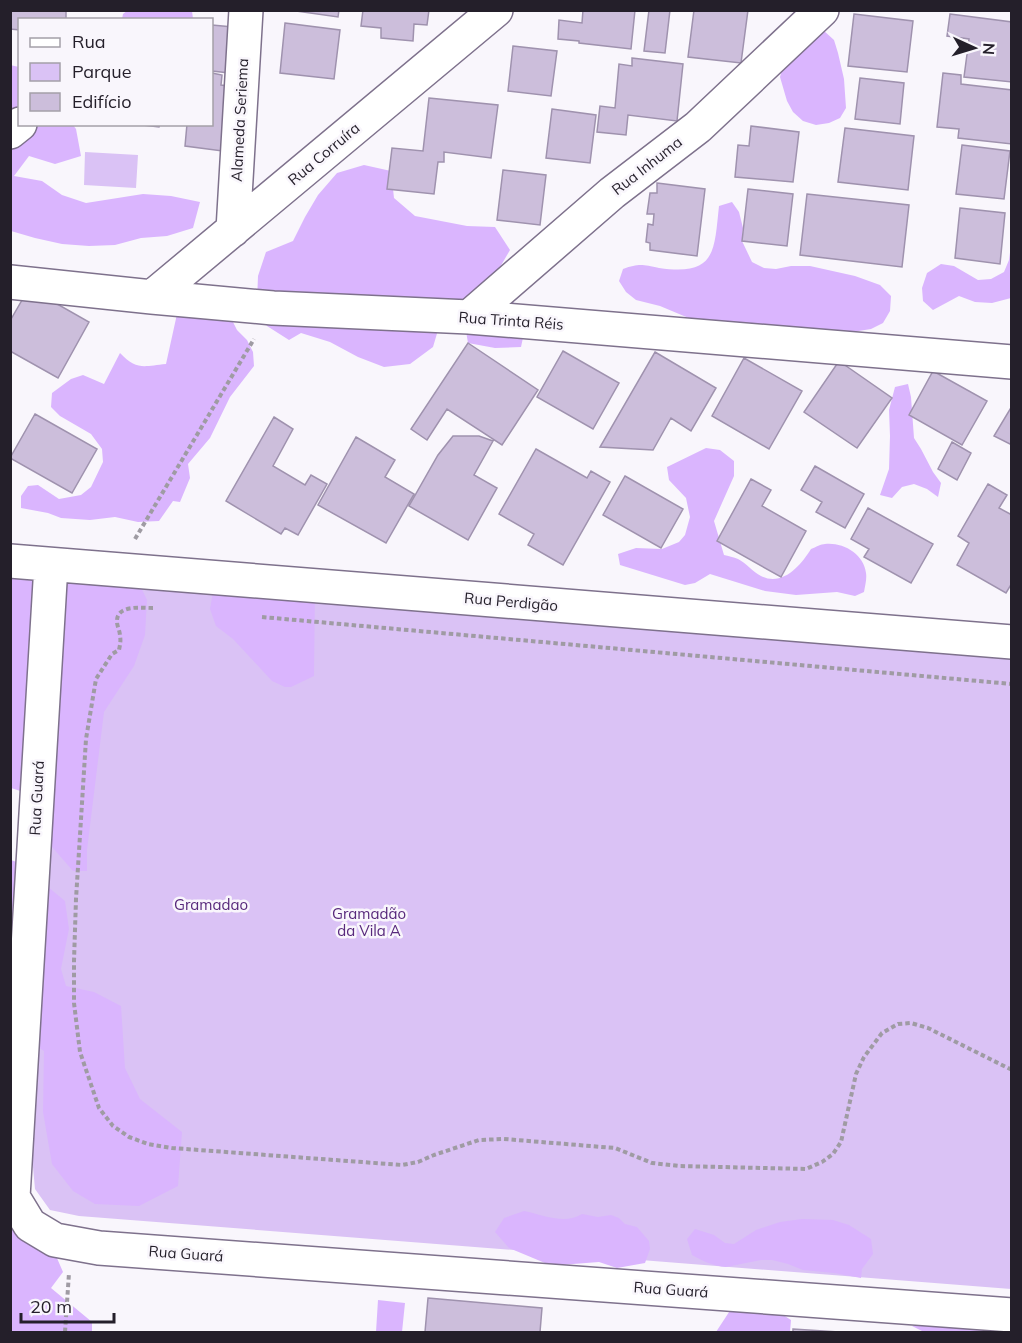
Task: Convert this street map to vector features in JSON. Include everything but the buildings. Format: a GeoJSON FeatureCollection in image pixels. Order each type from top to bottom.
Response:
{"type":"FeatureCollection","features":[{"type":"Feature","properties":{"kind":"street","name":"Alameda Seriema"},"geometry":{"type":"LineString","coordinates":[[233,230],[246,10]]}},
{"type":"Feature","properties":{"kind":"street","name":"Rua Corruíra"},"geometry":{"type":"LineString","coordinates":[[152,297],[496,10]]}},
{"type":"Feature","properties":{"kind":"street","name":"Rua Inhuma"},"geometry":{"type":"LineString","coordinates":[[469,317],[612,193],[698,127],[822,10]]}},
{"type":"Feature","properties":{"kind":"street","name":"Rua Trinta Réis"},"geometry":{"type":"LineString","coordinates":[[10,282],[273,308],[469,317],[1011,362]]}},
{"type":"Feature","properties":{"kind":"street","name":"Rua Perdigão"},"geometry":{"type":"LineString","coordinates":[[10,561],[1011,642]]}},
{"type":"Feature","properties":{"kind":"street","name":"Rua Guará"},"geometry":{"type":"LineString","coordinates":[[51,565],[13,1197],[30,1225],[55,1240],[99,1248],[1011,1316]]}},
{"type":"Feature","properties":{"kind":"path"},"geometry":{"type":"LineString","coordinates":[[117,570],[273,308]]}},
{"type":"Feature","properties":{"kind":"path"},"geometry":{"type":"LineString","coordinates":[[163,608],[131,608],[119,614],[117,621],[121,639],[119,650],[112,654],[96,680],[86,739],[76,899],[74,1003],[80,1052],[99,1108],[112,1126],[129,1137],[148,1144],[172,1148],[393,1164],[418,1162],[479,1140],[504,1139],[615,1148],[652,1163],[679,1166],[806,1169],[833,1154],[841,1143],[856,1074],[864,1057],[882,1033],[898,1024],[911,1023],[928,1028],[1011,1070]]}},
{"type":"Feature","properties":{"kind":"path"},"geometry":{"type":"LineString","coordinates":[[257,616],[1011,684]]}},
{"type":"Feature","properties":{"kind":"path"},"geometry":{"type":"LineString","coordinates":[[65,1332],[70,1244]]}},
{"type":"Feature","properties":{"kind":"green space"},"geometry":{"type":"Polygon","coordinates":[[[85,152],[138,155],[136,188],[84,185],[85,152]]]}},
{"type":"Feature","properties":{"kind":"green space","name":"Gramadão da Vila A"},"geometry":{"type":"Polygon","coordinates":[[[67,581],[1011,659],[1011,1289],[79,1216],[50,1210],[35,1189],[31,1145],[67,581]]]}},
{"type":"Feature","properties":{"kind":"shaded area"},"geometry":{"type":"Polygon","coordinates":[[[128,10],[192,11],[193,18],[122,18],[128,10]]]}},
{"type":"Feature","properties":{"kind":"shaded area"},"geometry":{"type":"Polygon","coordinates":[[[823,30],[834,40],[838,53],[844,79],[846,108],[840,118],[816,125],[803,121],[793,112],[780,77],[784,63],[823,30]]]}},
{"type":"Feature","properties":{"kind":"shaded area"},"geometry":{"type":"Polygon","coordinates":[[[10,65],[18,67],[18,126],[74,126],[81,156],[55,164],[29,156],[14,176],[42,181],[62,195],[86,203],[143,194],[171,196],[200,202],[193,228],[167,236],[141,238],[115,245],[62,244],[11,231],[10,65]]]}},
{"type":"Feature","properties":{"kind":"shaded area"},"geometry":{"type":"Polygon","coordinates":[[[364,165],[391,171],[394,198],[415,216],[467,226],[495,227],[510,250],[496,274],[510,298],[527,319],[521,347],[495,348],[468,343],[466,331],[441,320],[433,347],[410,364],[384,367],[358,357],[330,342],[301,333],[289,340],[267,326],[257,302],[258,276],[266,252],[293,241],[318,195],[337,173],[364,165]]]}},
{"type":"Feature","properties":{"kind":"shaded area"},"geometry":{"type":"Polygon","coordinates":[[[732,202],[739,212],[743,228],[742,241],[752,262],[764,268],[776,269],[810,266],[855,276],[880,285],[891,296],[890,311],[883,323],[871,329],[846,333],[703,324],[660,306],[636,300],[626,292],[619,281],[623,269],[641,265],[678,270],[702,264],[713,248],[719,206],[732,202]]]}},
{"type":"Feature","properties":{"kind":"shaded area"},"geometry":{"type":"Polygon","coordinates":[[[1011,245],[1011,298],[992,303],[975,302],[959,296],[933,310],[923,301],[922,288],[927,273],[941,264],[954,266],[978,280],[991,279],[1004,272],[1009,260],[1011,245]]]}},
{"type":"Feature","properties":{"kind":"shaded area"},"geometry":{"type":"Polygon","coordinates":[[[177,314],[231,318],[253,352],[254,366],[230,397],[210,438],[188,464],[190,478],[180,502],[173,501],[159,521],[138,522],[115,517],[90,520],[61,518],[21,508],[21,496],[28,486],[38,485],[59,499],[81,495],[91,487],[103,462],[102,449],[91,434],[60,416],[51,407],[52,393],[71,379],[83,375],[104,384],[120,353],[136,365],[166,364],[177,314]]]}},
{"type":"Feature","properties":{"kind":"shaded area"},"geometry":{"type":"Polygon","coordinates":[[[908,384],[914,438],[941,483],[938,497],[914,484],[902,487],[892,498],[880,495],[889,469],[889,410],[895,387],[908,384]]]}},
{"type":"Feature","properties":{"kind":"shaded area"},"geometry":{"type":"Polygon","coordinates":[[[706,448],[720,450],[734,461],[734,476],[714,521],[724,555],[738,559],[761,576],[777,579],[784,577],[797,567],[811,549],[823,544],[839,545],[852,551],[861,560],[866,575],[864,592],[855,596],[837,592],[796,595],[765,591],[710,574],[695,583],[685,585],[620,565],[618,554],[636,548],[662,549],[679,542],[685,535],[690,517],[686,498],[669,480],[667,467],[706,448]]]}},
{"type":"Feature","properties":{"kind":"shaded area"},"geometry":{"type":"Polygon","coordinates":[[[267,564],[315,589],[314,676],[291,687],[285,687],[272,681],[233,639],[216,626],[210,609],[213,592],[234,568],[267,564]]]}},
{"type":"Feature","properties":{"kind":"shaded area"},"geometry":{"type":"Polygon","coordinates":[[[10,566],[137,579],[147,600],[145,635],[134,666],[104,712],[87,850],[87,871],[73,871],[46,840],[39,797],[11,788],[10,566]]]}},
{"type":"Feature","properties":{"kind":"shaded area"},"geometry":{"type":"Polygon","coordinates":[[[11,860],[19,863],[65,901],[69,929],[61,969],[66,986],[94,992],[121,1006],[125,1068],[140,1099],[182,1132],[178,1186],[139,1206],[95,1204],[73,1191],[52,1164],[43,1112],[44,1051],[11,1030],[11,860]]]}},
{"type":"Feature","properties":{"kind":"shaded area"},"geometry":{"type":"Polygon","coordinates":[[[524,1211],[561,1219],[582,1214],[598,1217],[611,1215],[619,1218],[625,1224],[637,1227],[649,1241],[650,1249],[645,1263],[617,1268],[599,1262],[560,1265],[545,1263],[509,1248],[495,1232],[504,1218],[524,1211]]]}},
{"type":"Feature","properties":{"kind":"shaded area"},"geometry":{"type":"Polygon","coordinates":[[[10,1216],[50,1242],[63,1272],[51,1288],[92,1322],[92,1332],[11,1332],[10,1216]]]}},
{"type":"Feature","properties":{"kind":"shaded area"},"geometry":{"type":"Polygon","coordinates":[[[802,1219],[833,1220],[849,1225],[871,1239],[873,1254],[862,1269],[861,1278],[803,1270],[772,1260],[726,1267],[717,1266],[692,1255],[687,1239],[695,1229],[714,1235],[725,1243],[734,1244],[756,1230],[780,1222],[802,1219]]]}},
{"type":"Feature","properties":{"kind":"shaded area"},"geometry":{"type":"Polygon","coordinates":[[[758,1299],[791,1320],[790,1332],[716,1332],[733,1306],[758,1299]]]}},
{"type":"Feature","properties":{"kind":"shaded area"},"geometry":{"type":"Polygon","coordinates":[[[378,1300],[405,1303],[402,1332],[376,1332],[378,1300]]]}},
{"type":"Feature","properties":{"kind":"shaded area"},"geometry":{"type":"Polygon","coordinates":[[[1011,1323],[1011,1332],[924,1332],[912,1326],[1011,1323]]]}},
{"type":"Feature","properties":{"kind":"park label","name":"Gramadao"},"geometry":{"type":"Point","coordinates":[211,905]}}]}
